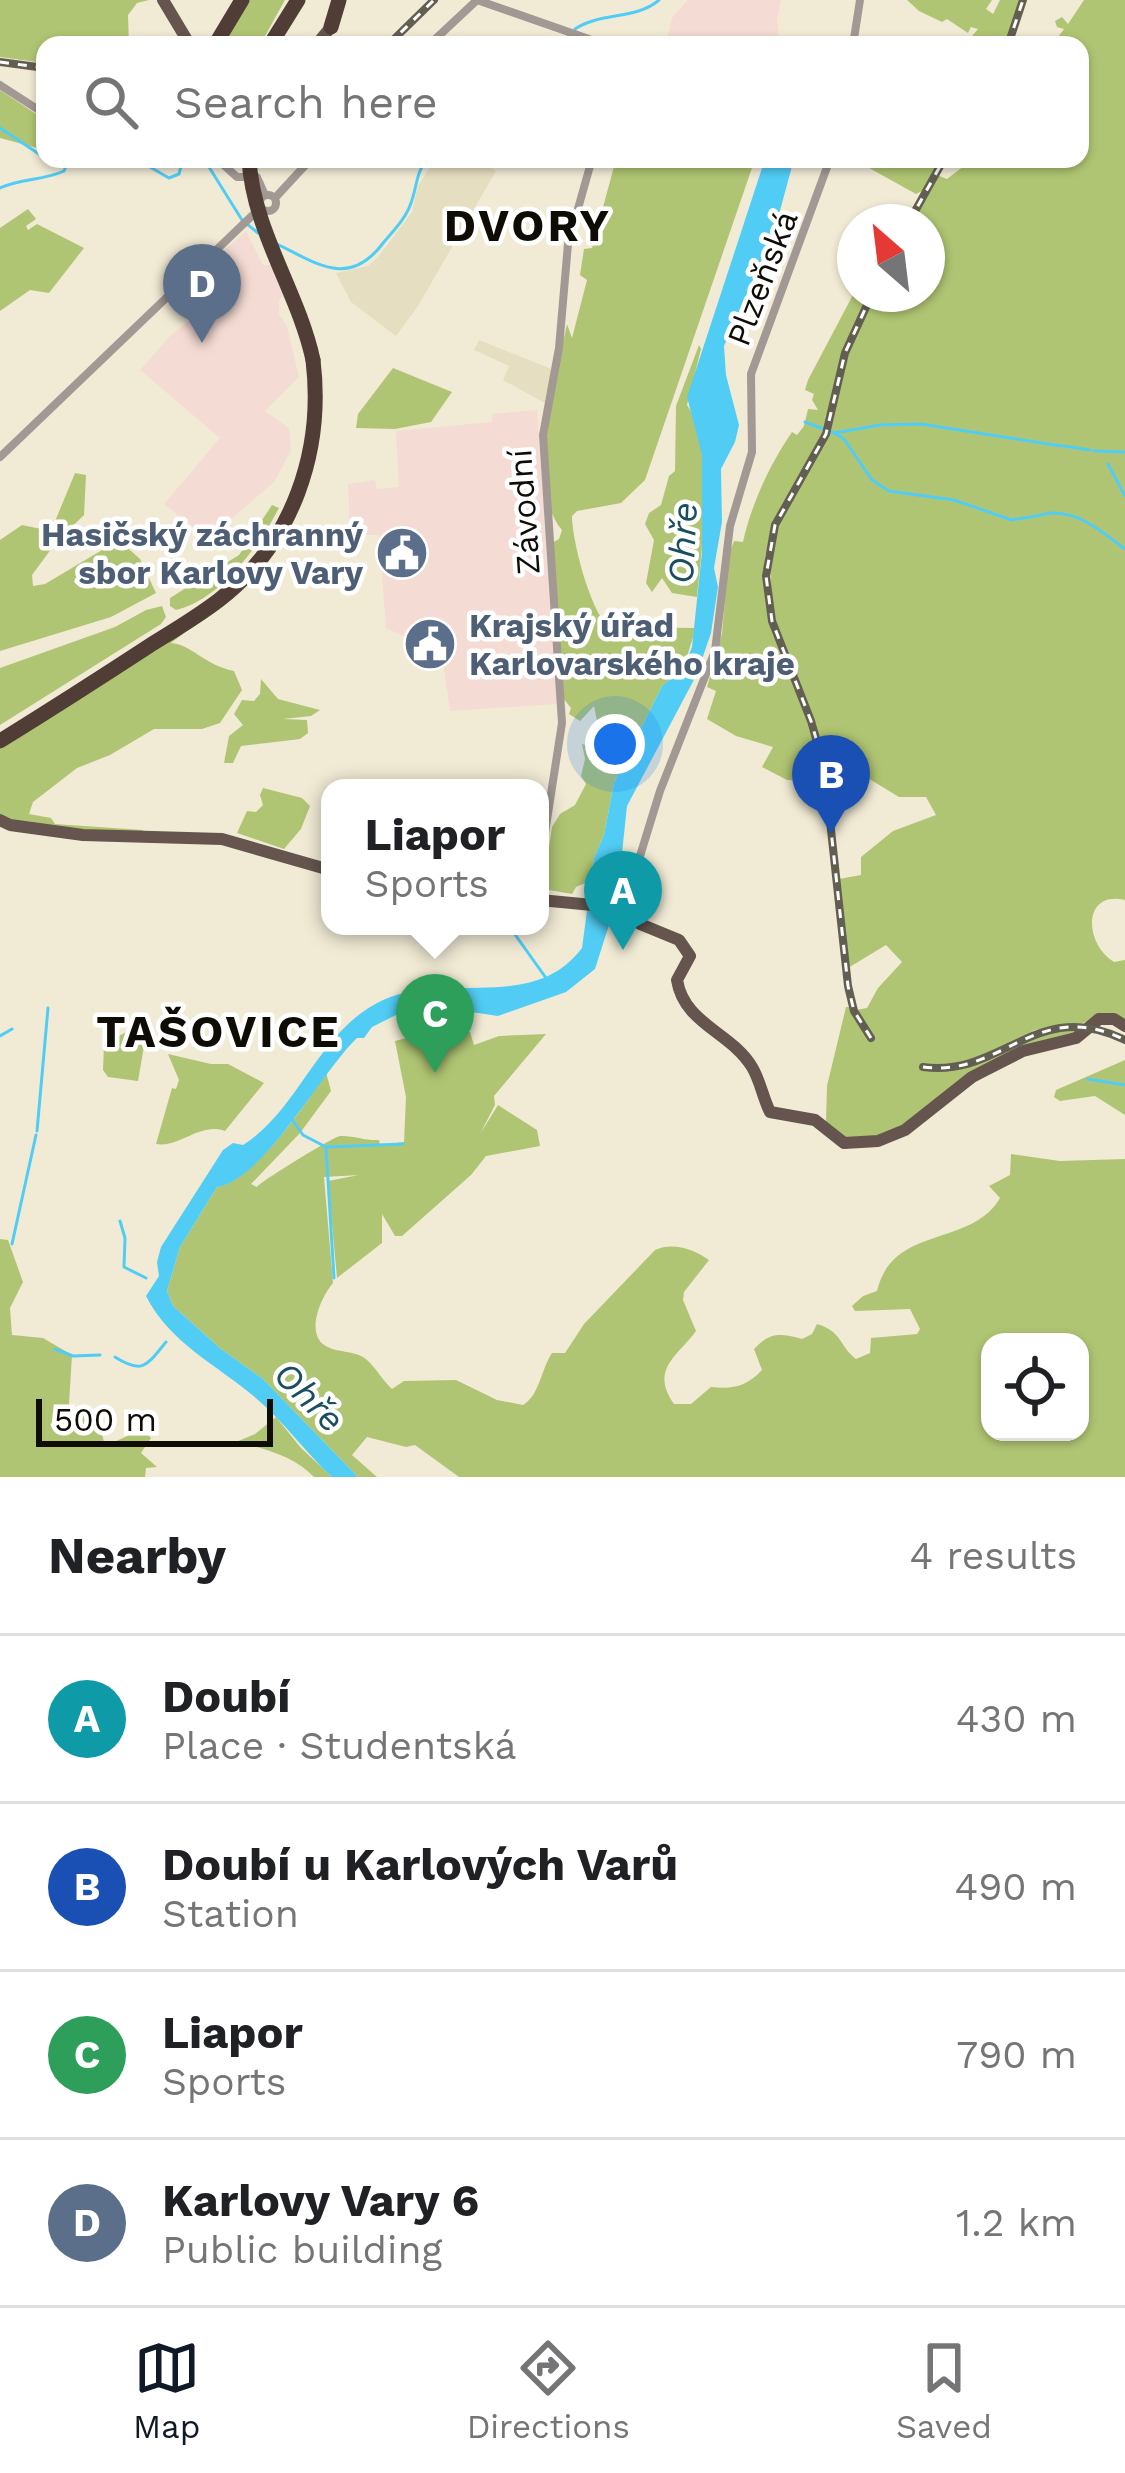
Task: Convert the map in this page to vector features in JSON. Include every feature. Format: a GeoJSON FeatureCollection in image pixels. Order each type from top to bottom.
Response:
{"type":"FeatureCollection","features":[{"type":"Feature","properties":{"kind":"highway"},"geometry":{"type":"LineString","coordinates":[[220,36],[242,0]]}},
{"type":"Feature","properties":{"kind":"highway"},"geometry":{"type":"LineString","coordinates":[[271,36],[294,1]]}},
{"type":"Feature","properties":{"kind":"highway"},"geometry":{"type":"LineString","coordinates":[[273,36],[294,1]]}},
{"type":"Feature","properties":{"kind":"highway"},"geometry":{"type":"LineString","coordinates":[[331,27],[338,3]]}},
{"type":"Feature","properties":{"kind":"highway"},"geometry":{"type":"LineString","coordinates":[[4,738],[178,625],[244,570],[292,494],[308,430],[310,360],[256,224],[247,168]]}},
{"type":"Feature","properties":{"kind":"main road"},"geometry":{"type":"LineString","coordinates":[[163,0],[185,36]]}},
{"type":"Feature","properties":{"kind":"main road"},"geometry":{"type":"LineString","coordinates":[[324,36],[331,27]]}},
{"type":"Feature","properties":{"kind":"main road"},"geometry":{"type":"LineString","coordinates":[[3,824],[83,835],[212,838],[321,867]]}},
{"type":"Feature","properties":{"kind":"main road"},"geometry":{"type":"LineString","coordinates":[[549,901],[628,914],[682,943],[690,959],[677,985],[686,1005],[750,1064],[770,1112],[815,1120],[847,1144],[893,1136],[972,1076],[1030,1048],[1076,1038],[1099,1018],[1125,1026]]}},
{"type":"Feature","properties":{"kind":"street"},"geometry":{"type":"LineString","coordinates":[[439,36],[480,0],[579,36]]}},
{"type":"Feature","properties":{"kind":"street"},"geometry":{"type":"LineString","coordinates":[[855,36],[860,0]]}},
{"type":"Feature","properties":{"kind":"street"},"geometry":{"type":"LineString","coordinates":[[0,85],[36,109]]}},
{"type":"Feature","properties":{"kind":"street"},"geometry":{"type":"LineString","coordinates":[[227,168],[237,177],[257,177],[270,196]]}},
{"type":"Feature","properties":{"kind":"street"},"geometry":{"type":"LineString","coordinates":[[0,457],[301,168]]}},
{"type":"Feature","properties":{"kind":"street","name":"Závodní"},"geometry":{"type":"LineString","coordinates":[[549,807],[562,723],[542,435],[559,348],[568,244],[589,168]]}},
{"type":"Feature","properties":{"kind":"street","name":"Plzeňská"},"geometry":{"type":"LineString","coordinates":[[628,914],[635,870],[660,791],[715,651],[724,555],[752,452],[751,374],[827,168]]}},
{"type":"Feature","properties":{"kind":"shaded area"},"geometry":{"type":"Polygon","coordinates":[[[688,0],[781,0],[779,36],[668,36],[672,18],[688,0]]]}},
{"type":"Feature","properties":{"kind":"shaded area"},"geometry":{"type":"Polygon","coordinates":[[[429,168],[496,171],[396,336],[351,302],[336,273],[368,266],[378,257],[412,212],[418,186],[429,168]]]}},
{"type":"Feature","properties":{"kind":"shaded area"},"geometry":{"type":"Polygon","coordinates":[[[246,231],[263,265],[272,265],[283,296],[279,314],[287,326],[299,377],[265,411],[289,428],[291,450],[275,481],[231,519],[202,534],[164,504],[220,438],[140,370],[201,311],[202,298],[188,283],[246,231]]]}},
{"type":"Feature","properties":{"kind":"shaded area"},"geometry":{"type":"Polygon","coordinates":[[[861,312],[865,312],[841,377],[829,435],[777,526],[769,584],[779,636],[826,765],[850,986],[856,1010],[873,1036],[869,1039],[852,1012],[845,986],[819,754],[774,637],[764,585],[773,524],[824,433],[839,362],[861,312]]]}},
{"type":"Feature","properties":{"kind":"shaded area"},"geometry":{"type":"Polygon","coordinates":[[[479,340],[554,370],[545,403],[503,380],[509,366],[474,350],[479,340]]]}},
{"type":"Feature","properties":{"kind":"shaded area"},"geometry":{"type":"Polygon","coordinates":[[[537,410],[558,704],[450,711],[442,654],[386,628],[379,535],[361,535],[350,529],[348,484],[375,480],[377,489],[399,487],[396,431],[492,422],[492,414],[537,410]]]}},
{"type":"Feature","properties":{"kind":"green space"},"geometry":{"type":"Polygon","coordinates":[[[0,0],[149,0],[137,3],[128,15],[129,36],[36,36],[36,62],[0,57],[0,0]]]}},
{"type":"Feature","properties":{"kind":"green space"},"geometry":{"type":"Polygon","coordinates":[[[245,0],[285,0],[265,36],[223,36],[245,0]]]}},
{"type":"Feature","properties":{"kind":"green space"},"geometry":{"type":"Polygon","coordinates":[[[907,0],[992,0],[986,9],[993,14],[1000,0],[1020,0],[1008,36],[972,36],[978,29],[971,27],[968,33],[947,19],[942,22],[907,0]]]}},
{"type":"Feature","properties":{"kind":"green space"},"geometry":{"type":"Polygon","coordinates":[[[1084,0],[1125,0],[1125,900],[1101,903],[1092,920],[1104,954],[1114,962],[1125,960],[1125,1022],[1098,1016],[1081,1024],[1035,1030],[963,1064],[924,1065],[923,1069],[944,1070],[964,1066],[1039,1036],[1080,1029],[1073,1036],[1037,1044],[892,1134],[851,1142],[826,1122],[827,1086],[846,1007],[870,1038],[873,1035],[856,1010],[867,1008],[902,962],[886,945],[848,968],[839,879],[861,875],[861,857],[893,831],[936,815],[926,797],[899,797],[833,757],[826,764],[772,613],[770,556],[790,498],[829,435],[847,354],[867,312],[945,312],[945,204],[922,204],[937,175],[947,179],[961,168],[1089,168],[1089,36],[1059,36],[1064,29],[1055,21],[1062,17],[1068,24],[1084,0]]]}},
{"type":"Feature","properties":{"kind":"green space"},"geometry":{"type":"Polygon","coordinates":[[[0,90],[36,114],[36,148],[0,138],[0,90]]]}},
{"type":"Feature","properties":{"kind":"green space"},"geometry":{"type":"Polygon","coordinates":[[[614,168],[752,168],[645,480],[621,503],[572,516],[583,574],[608,627],[696,628],[683,669],[662,686],[614,783],[604,835],[594,858],[589,898],[585,883],[572,894],[549,890],[552,827],[560,814],[575,805],[586,784],[581,776],[582,744],[602,749],[604,773],[620,742],[599,731],[594,706],[580,721],[569,714],[571,708],[563,698],[552,543],[562,530],[551,512],[545,461],[567,324],[572,338],[587,280],[580,275],[584,249],[592,248],[614,168]]]}},
{"type":"Feature","properties":{"kind":"green space"},"geometry":{"type":"Polygon","coordinates":[[[869,168],[936,168],[924,190],[916,194],[869,168]]]}},
{"type":"Feature","properties":{"kind":"green space"},"geometry":{"type":"Polygon","coordinates":[[[28,209],[36,219],[26,226],[28,230],[37,224],[84,248],[49,293],[30,290],[0,311],[0,228],[28,209]]]}},
{"type":"Feature","properties":{"kind":"green space"},"geometry":{"type":"Polygon","coordinates":[[[844,312],[861,312],[842,353],[824,433],[781,506],[765,556],[769,622],[816,743],[822,781],[787,780],[762,767],[773,747],[736,736],[707,719],[716,691],[707,687],[722,633],[729,554],[734,541],[743,542],[756,499],[784,444],[804,426],[808,409],[818,410],[814,394],[805,390],[844,312]]]}},
{"type":"Feature","properties":{"kind":"green space"},"geometry":{"type":"Polygon","coordinates":[[[699,345],[687,405],[696,423],[704,470],[697,597],[672,593],[662,578],[652,592],[646,583],[654,540],[645,524],[649,513],[661,505],[669,476],[675,471],[676,406],[699,345]]]}},
{"type":"Feature","properties":{"kind":"green space"},"geometry":{"type":"Polygon","coordinates":[[[393,368],[452,392],[431,422],[395,429],[356,428],[358,414],[393,368]]]}},
{"type":"Feature","properties":{"kind":"green space"},"geometry":{"type":"Polygon","coordinates":[[[75,473],[86,475],[84,515],[32,575],[33,586],[45,584],[119,540],[140,559],[156,593],[111,617],[0,651],[0,540],[22,525],[51,531],[75,473]]]}},
{"type":"Feature","properties":{"kind":"green space"},"geometry":{"type":"Polygon","coordinates":[[[272,505],[279,508],[260,539],[222,584],[192,605],[176,610],[170,606],[170,598],[239,555],[272,505]]]}},
{"type":"Feature","properties":{"kind":"green space"},"geometry":{"type":"Polygon","coordinates":[[[162,606],[166,617],[161,624],[0,725],[0,668],[162,606]]]}},
{"type":"Feature","properties":{"kind":"green space"},"geometry":{"type":"Polygon","coordinates":[[[181,631],[171,643],[234,671],[242,690],[220,723],[202,729],[154,729],[77,768],[33,802],[29,814],[51,818],[55,824],[142,833],[76,832],[30,821],[24,825],[0,816],[0,748],[181,631]]]}},
{"type":"Feature","properties":{"kind":"green space"},"geometry":{"type":"Polygon","coordinates":[[[261,679],[278,699],[320,710],[311,716],[283,719],[307,720],[308,733],[300,739],[241,746],[233,763],[224,763],[229,736],[243,725],[234,714],[242,700],[254,701],[260,694],[261,679]]]}},
{"type":"Feature","properties":{"kind":"green space"},"geometry":{"type":"Polygon","coordinates":[[[263,788],[302,798],[310,806],[301,829],[284,849],[237,833],[247,811],[256,812],[263,805],[263,788]]]}},
{"type":"Feature","properties":{"kind":"green space"},"geometry":{"type":"Polygon","coordinates":[[[143,1023],[147,1029],[138,1081],[108,1077],[103,1070],[104,1044],[143,1023]]]}},
{"type":"Feature","properties":{"kind":"green space"},"geometry":{"type":"Polygon","coordinates":[[[443,1028],[470,1032],[474,1045],[499,1036],[546,1034],[494,1096],[495,1105],[480,1134],[498,1105],[537,1130],[540,1146],[486,1156],[402,1236],[395,1236],[382,1214],[382,1243],[337,1278],[328,1181],[359,1175],[324,1177],[333,1283],[318,1313],[318,1338],[328,1347],[362,1357],[392,1389],[404,1381],[456,1380],[497,1400],[523,1405],[533,1395],[552,1353],[565,1353],[584,1324],[655,1250],[676,1247],[709,1260],[684,1292],[696,1331],[665,1372],[674,1404],[691,1404],[711,1387],[733,1387],[756,1376],[762,1370],[754,1349],[776,1335],[802,1339],[817,1324],[832,1331],[856,1359],[870,1353],[871,1338],[917,1334],[920,1329],[910,1309],[855,1311],[852,1306],[877,1291],[899,1255],[987,1214],[1000,1198],[989,1186],[1010,1175],[1011,1154],[1060,1161],[1125,1159],[1125,1477],[459,1477],[415,1445],[367,1437],[352,1455],[377,1477],[358,1477],[263,1379],[173,1306],[167,1291],[180,1247],[217,1187],[247,1171],[262,1156],[326,1072],[331,1091],[300,1133],[251,1184],[257,1187],[340,1136],[379,1140],[380,1145],[404,1142],[406,1097],[395,1041],[443,1028]]]}},
{"type":"Feature","properties":{"kind":"green space"},"geometry":{"type":"Polygon","coordinates":[[[168,1054],[228,1064],[264,1083],[225,1131],[207,1130],[156,1144],[172,1088],[176,1089],[179,1080],[168,1054]]]}},
{"type":"Feature","properties":{"kind":"green space"},"geometry":{"type":"Polygon","coordinates":[[[1125,1060],[1125,1115],[1095,1096],[1060,1101],[1054,1097],[1056,1090],[1125,1060]]]}},
{"type":"Feature","properties":{"kind":"green space"},"geometry":{"type":"Polygon","coordinates":[[[0,1239],[8,1240],[23,1282],[10,1308],[12,1335],[43,1338],[72,1355],[69,1404],[101,1430],[105,1446],[143,1429],[151,1438],[141,1453],[157,1467],[146,1468],[145,1477],[0,1477],[0,1239]]]}},
{"type":"Feature","properties":{"kind":"green space"},"geometry":{"type":"Polygon","coordinates":[[[276,1417],[332,1477],[314,1477],[288,1458],[236,1442],[276,1417]]]}},
{"type":"Feature","properties":{"kind":"water"},"geometry":{"type":"Polygon","coordinates":[[[762,168],[792,168],[775,229],[724,346],[739,425],[721,469],[722,522],[711,633],[697,674],[627,806],[617,900],[595,969],[566,992],[498,1016],[431,1006],[406,1010],[372,1027],[343,1054],[254,1166],[217,1187],[180,1247],[167,1291],[173,1306],[263,1379],[358,1477],[332,1477],[268,1409],[185,1344],[157,1314],[146,1296],[159,1276],[161,1247],[223,1150],[233,1143],[243,1145],[263,1129],[325,1049],[361,1013],[408,992],[515,985],[539,979],[562,968],[582,948],[594,858],[604,835],[614,783],[662,686],[683,669],[692,647],[702,552],[702,455],[687,397],[762,168]]]}},
{"type":"Feature","properties":{"kind":"waterway"},"geometry":{"type":"LineString","coordinates":[[575,29],[640,11],[659,0]]}},
{"type":"Feature","properties":{"kind":"waterway"},"geometry":{"type":"LineString","coordinates":[[0,128],[36,152]]}},
{"type":"Feature","properties":{"kind":"waterway"},"geometry":{"type":"LineString","coordinates":[[0,188],[65,168]]}},
{"type":"Feature","properties":{"kind":"waterway"},"geometry":{"type":"LineString","coordinates":[[152,168],[169,178],[181,168]]}},
{"type":"Feature","properties":{"kind":"waterway"},"geometry":{"type":"LineString","coordinates":[[210,168],[242,220],[258,233]]}},
{"type":"Feature","properties":{"kind":"waterway"},"geometry":{"type":"LineString","coordinates":[[277,244],[320,265],[359,265],[403,219],[422,168]]}},
{"type":"Feature","properties":{"kind":"waterway"},"geometry":{"type":"LineString","coordinates":[[805,422],[834,433],[921,424],[1061,446]]}},
{"type":"Feature","properties":{"kind":"waterway"},"geometry":{"type":"LineString","coordinates":[[836,434],[872,480],[889,491],[954,500],[1012,520],[1042,515]]}},
{"type":"Feature","properties":{"kind":"waterway"},"geometry":{"type":"LineString","coordinates":[[1064,446],[1090,450]]}},
{"type":"Feature","properties":{"kind":"waterway"},"geometry":{"type":"LineString","coordinates":[[1094,451],[1125,452]]}},
{"type":"Feature","properties":{"kind":"waterway"},"geometry":{"type":"LineString","coordinates":[[1108,464],[1125,496]]}},
{"type":"Feature","properties":{"kind":"waterway"},"geometry":{"type":"LineString","coordinates":[[1044,514],[1077,518],[1125,549]]}},
{"type":"Feature","properties":{"kind":"waterway"},"geometry":{"type":"LineString","coordinates":[[515,935],[546,978]]}},
{"type":"Feature","properties":{"kind":"waterway"},"geometry":{"type":"LineString","coordinates":[[37,1131],[48,1008]]}},
{"type":"Feature","properties":{"kind":"waterway"},"geometry":{"type":"LineString","coordinates":[[0,1036],[12,1029]]}},
{"type":"Feature","properties":{"kind":"waterway"},"geometry":{"type":"LineString","coordinates":[[1088,1079],[1125,1085]]}},
{"type":"Feature","properties":{"kind":"waterway"},"geometry":{"type":"LineString","coordinates":[[291,1118],[303,1135],[326,1147],[334,1278]]}},
{"type":"Feature","properties":{"kind":"waterway"},"geometry":{"type":"LineString","coordinates":[[12,1244],[36,1135]]}},
{"type":"Feature","properties":{"kind":"waterway"},"geometry":{"type":"LineString","coordinates":[[327,1147],[403,1144]]}},
{"type":"Feature","properties":{"kind":"waterway"},"geometry":{"type":"LineString","coordinates":[[120,1221],[124,1267],[146,1278]]}},
{"type":"Feature","properties":{"kind":"waterway"},"geometry":{"type":"LineString","coordinates":[[115,1357],[144,1365],[166,1342]]}},
{"type":"Feature","properties":{"kind":"waterway"},"geometry":{"type":"LineString","coordinates":[[55,1349],[73,1356],[100,1355]]}},
{"type":"Feature","properties":{"kind":"railway"},"geometry":{"type":"LineString","coordinates":[[397,36],[434,0]]}},
{"type":"Feature","properties":{"kind":"railway"},"geometry":{"type":"LineString","coordinates":[[1011,36],[1023,0]]}},
{"type":"Feature","properties":{"kind":"railway"},"geometry":{"type":"LineString","coordinates":[[0,62],[36,67]]}},
{"type":"Feature","properties":{"kind":"railway"},"geometry":{"type":"LineString","coordinates":[[919,204],[939,168]]}},
{"type":"Feature","properties":{"kind":"railway"},"geometry":{"type":"LineString","coordinates":[[864,312],[845,353],[826,434],[775,525],[766,576],[772,621],[824,766],[848,986],[854,1011],[871,1038]]}},
{"type":"Feature","properties":{"kind":"railway"},"geometry":{"type":"LineString","coordinates":[[923,1067],[976,1061],[1043,1032],[1067,1027],[1094,1029],[1125,1040]]}},
{"type":"Feature","properties":{"kind":"place","name":"Karlovy Vary 6"},"geometry":{"type":"Point","coordinates":[202,343]}},
{"type":"Feature","properties":{"kind":"place","name":"Hasičský záchranný sbor Karlovy Vary"},"geometry":{"type":"Point","coordinates":[402,553]}},
{"type":"Feature","properties":{"kind":"place","name":"Krajský úřad Karlovarského kraje"},"geometry":{"type":"Point","coordinates":[430,644]}},
{"type":"Feature","properties":{"kind":"place","name":"Doubí u Karlových Varů"},"geometry":{"type":"Point","coordinates":[831,834]}},
{"type":"Feature","properties":{"kind":"place","name":"Doubí"},"geometry":{"type":"Point","coordinates":[623,950]}},
{"type":"Feature","properties":{"kind":"place","name":"Liapor"},"geometry":{"type":"Point","coordinates":[435,1073]}},
{"type":"Feature","properties":{"kind":"district","name":"DVORY"},"geometry":{"type":"Point","coordinates":[528,225]}},
{"type":"Feature","properties":{"kind":"district","name":"TAŠOVICE"},"geometry":{"type":"Point","coordinates":[219,1031]}},
{"type":"Feature","properties":{"kind":"water label","name":"Ohře"},"geometry":{"type":"Point","coordinates":[683,543]}},
{"type":"Feature","properties":{"kind":"water label","name":"Ohře"},"geometry":{"type":"Point","coordinates":[309,1397]}}]}
